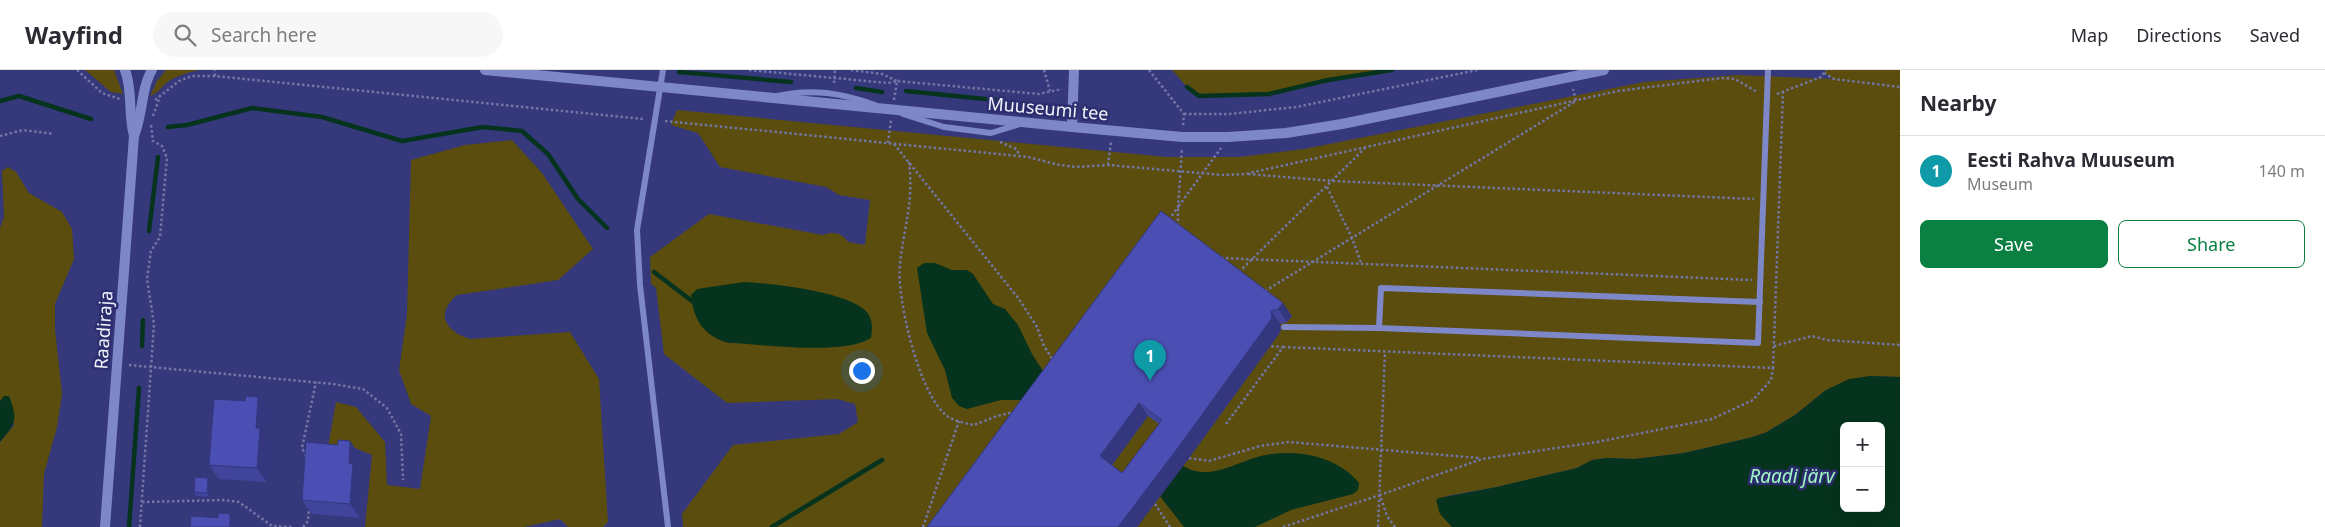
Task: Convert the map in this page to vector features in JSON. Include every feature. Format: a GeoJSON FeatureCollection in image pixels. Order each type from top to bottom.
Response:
{"type":"FeatureCollection","features":[{"type":"Feature","properties":{"kind":"street","name":"Raadiraja"},"geometry":{"type":"LineString","coordinates":[[125,70],[130,119],[134,136]]}},
{"type":"Feature","properties":{"kind":"street","name":"Raadiraja"},"geometry":{"type":"LineString","coordinates":[[105,527],[134,136],[141,118],[145,89],[152,70]]}},
{"type":"Feature","properties":{"kind":"street","name":"Muuseumi tee"},"geometry":{"type":"LineString","coordinates":[[485,70],[892,111],[1182,137],[1228,137],[1286,133],[1342,124],[1604,70]]}},
{"type":"Feature","properties":{"kind":"street"},"geometry":{"type":"LineString","coordinates":[[1072,127],[1074,70]]}},
{"type":"Feature","properties":{"kind":"lane"},"geometry":{"type":"LineString","coordinates":[[663,70],[637,230],[640,285],[668,527]]}},
{"type":"Feature","properties":{"kind":"lane"},"geometry":{"type":"LineString","coordinates":[[1284,327],[1379,328],[1758,343],[1768,70]]}},
{"type":"Feature","properties":{"kind":"lane"},"geometry":{"type":"LineString","coordinates":[[1379,328],[1381,288],[1760,302]]}},
{"type":"Feature","properties":{"kind":"path"},"geometry":{"type":"LineString","coordinates":[[77,70],[102,93],[121,99]]}},
{"type":"Feature","properties":{"kind":"path"},"geometry":{"type":"LineString","coordinates":[[215,70],[215,76]]}},
{"type":"Feature","properties":{"kind":"path"},"geometry":{"type":"LineString","coordinates":[[749,70],[1039,94],[1074,87]]}},
{"type":"Feature","properties":{"kind":"path"},"geometry":{"type":"LineString","coordinates":[[851,70],[882,74],[897,81]]}},
{"type":"Feature","properties":{"kind":"path"},"geometry":{"type":"LineString","coordinates":[[1044,70],[1050,91]]}},
{"type":"Feature","properties":{"kind":"path"},"geometry":{"type":"LineString","coordinates":[[1149,70],[1184,114],[1229,114],[1296,107],[1476,70]]}},
{"type":"Feature","properties":{"kind":"path"},"geometry":{"type":"LineString","coordinates":[[1284,527],[1482,459],[1597,442],[1712,419],[1753,400],[1771,380],[1773,368],[1783,92],[1825,72],[1834,79],[1900,87]]}},
{"type":"Feature","properties":{"kind":"path"},"geometry":{"type":"LineString","coordinates":[[150,101],[159,99],[179,81],[192,76],[215,76],[1028,157],[1059,166],[1108,165],[1203,174],[1245,174],[1333,181],[1439,184],[1763,200]]}},
{"type":"Feature","properties":{"kind":"path"},"geometry":{"type":"LineString","coordinates":[[1245,174],[1618,91],[1722,78],[1735,80],[1758,93]]}},
{"type":"Feature","properties":{"kind":"path"},"geometry":{"type":"LineString","coordinates":[[888,143],[897,81]]}},
{"type":"Feature","properties":{"kind":"path"},"geometry":{"type":"LineString","coordinates":[[140,527],[154,324],[147,279],[151,251],[160,237],[167,158],[162,146],[153,141],[151,132],[152,120],[159,99]]}},
{"type":"Feature","properties":{"kind":"path"},"geometry":{"type":"LineString","coordinates":[[1261,294],[1576,100]]}},
{"type":"Feature","properties":{"kind":"path"},"geometry":{"type":"LineString","coordinates":[[0,136],[23,130],[54,134]]}},
{"type":"Feature","properties":{"kind":"path"},"geometry":{"type":"LineString","coordinates":[[1108,165],[1112,131]]}},
{"type":"Feature","properties":{"kind":"path"},"geometry":{"type":"LineString","coordinates":[[1167,222],[1228,137]]}},
{"type":"Feature","properties":{"kind":"path"},"geometry":{"type":"LineString","coordinates":[[894,144],[1019,299],[1037,328],[1051,359],[1058,364]]}},
{"type":"Feature","properties":{"kind":"path"},"geometry":{"type":"LineString","coordinates":[[1236,274],[1366,147]]}},
{"type":"Feature","properties":{"kind":"path"},"geometry":{"type":"LineString","coordinates":[[1178,230],[1182,152]]}},
{"type":"Feature","properties":{"kind":"path"},"geometry":{"type":"LineString","coordinates":[[910,162],[912,194],[899,277],[907,331],[913,352],[939,408],[946,415],[974,425],[1009,412],[1017,412]]}},
{"type":"Feature","properties":{"kind":"path"},"geometry":{"type":"LineString","coordinates":[[1327,187],[1352,238],[1361,263]]}},
{"type":"Feature","properties":{"kind":"path"},"geometry":{"type":"LineString","coordinates":[[1215,258],[1776,281]]}},
{"type":"Feature","properties":{"kind":"path"},"geometry":{"type":"LineString","coordinates":[[1774,346],[1812,336],[1827,340],[1900,345]]}},
{"type":"Feature","properties":{"kind":"path"},"geometry":{"type":"LineString","coordinates":[[1260,346],[1773,368]]}},
{"type":"Feature","properties":{"kind":"path"},"geometry":{"type":"LineString","coordinates":[[1226,424],[1284,348]]}},
{"type":"Feature","properties":{"kind":"path"},"geometry":{"type":"LineString","coordinates":[[1378,527],[1385,352]]}},
{"type":"Feature","properties":{"kind":"path"},"geometry":{"type":"LineString","coordinates":[[118,364],[363,388],[387,408],[401,434],[403,480]]}},
{"type":"Feature","properties":{"kind":"path"},"geometry":{"type":"LineString","coordinates":[[310,462],[302,448],[316,382]]}},
{"type":"Feature","properties":{"kind":"path"},"geometry":{"type":"LineString","coordinates":[[922,527],[959,421]]}},
{"type":"Feature","properties":{"kind":"path"},"geometry":{"type":"LineString","coordinates":[[1189,458],[1209,461],[1260,446],[1289,442],[1482,459]]}},
{"type":"Feature","properties":{"kind":"path"},"geometry":{"type":"LineString","coordinates":[[1380,495],[1387,516],[1395,527]]}},
{"type":"Feature","properties":{"kind":"path"},"geometry":{"type":"LineString","coordinates":[[142,502],[223,500],[239,502],[272,526],[294,527]]}},
{"type":"Feature","properties":{"kind":"path"},"geometry":{"type":"LineString","coordinates":[[303,527],[308,521],[309,504]]}},
{"type":"Feature","properties":{"kind":"path"},"geometry":{"type":"LineString","coordinates":[[1155,504],[1170,527]]}},
{"type":"Feature","properties":{"kind":"shaded area"},"geometry":{"type":"Polygon","coordinates":[[[85,70],[114,70],[123,94],[111,92],[85,70]]]}},
{"type":"Feature","properties":{"kind":"shaded area"},"geometry":{"type":"Polygon","coordinates":[[[166,70],[200,70],[173,79],[150,96],[157,81],[166,70]]]}},
{"type":"Feature","properties":{"kind":"shaded area"},"geometry":{"type":"Polygon","coordinates":[[[1172,70],[1392,70],[1328,80],[1269,94],[1199,96],[1187,87],[1172,70]]]}},
{"type":"Feature","properties":{"kind":"shaded area"},"geometry":{"type":"Polygon","coordinates":[[[1826,70],[1900,70],[1900,377],[1870,376],[1826,390],[1795,415],[1765,433],[1684,453],[1635,459],[1607,458],[1592,460],[1577,468],[1497,487],[1446,496],[1452,527],[683,527],[682,514],[733,445],[839,434],[858,422],[855,404],[837,399],[727,403],[664,354],[656,288],[651,284],[650,257],[709,214],[823,235],[837,234],[848,242],[865,245],[870,200],[839,195],[826,187],[720,167],[698,133],[671,125],[677,110],[1167,157],[1239,157],[1304,149],[1644,82],[1737,75],[1833,79],[1824,73],[1826,70]]]}},
{"type":"Feature","properties":{"kind":"shaded area"},"geometry":{"type":"Polygon","coordinates":[[[512,140],[542,173],[593,249],[558,280],[457,295],[446,309],[446,321],[454,331],[470,339],[570,332],[599,379],[608,522],[603,527],[568,527],[560,519],[524,527],[365,527],[372,455],[355,448],[328,447],[336,402],[356,407],[385,442],[387,485],[420,489],[431,416],[411,404],[399,370],[407,314],[411,160],[465,145],[512,140]]]}},
{"type":"Feature","properties":{"kind":"shaded area"},"geometry":{"type":"Polygon","coordinates":[[[8,167],[16,172],[29,193],[62,212],[72,229],[74,259],[55,304],[55,330],[62,394],[57,427],[44,474],[42,527],[0,527],[0,442],[14,425],[4,397],[0,401],[0,228],[4,217],[2,171],[8,167]]]}},
{"type":"Feature","properties":{"kind":"water"},"geometry":{"type":"Polygon","coordinates":[[[924,263],[935,263],[952,270],[967,270],[973,274],[993,304],[1005,309],[1018,325],[1032,354],[1043,371],[1061,387],[1026,400],[1001,400],[967,409],[959,406],[952,398],[945,370],[927,333],[917,268],[924,263]]]}},
{"type":"Feature","properties":{"kind":"water"},"geometry":{"type":"Polygon","coordinates":[[[744,282],[811,290],[848,300],[861,307],[869,315],[872,324],[871,338],[842,347],[823,348],[729,343],[721,340],[707,332],[698,320],[694,312],[691,295],[697,289],[744,282]]]}},
{"type":"Feature","properties":{"kind":"water","name":"Raadi järv"},"geometry":{"type":"Polygon","coordinates":[[[1870,376],[1900,377],[1900,527],[1452,527],[1440,514],[1436,500],[1439,498],[1497,487],[1577,468],[1592,460],[1607,458],[1635,459],[1684,453],[1765,433],[1795,415],[1826,390],[1849,379],[1870,376]]]}},
{"type":"Feature","properties":{"kind":"water"},"geometry":{"type":"Polygon","coordinates":[[[4,396],[9,396],[14,411],[14,421],[0,442],[0,401],[4,396]]]}},
{"type":"Feature","properties":{"kind":"water"},"geometry":{"type":"Polygon","coordinates":[[[1156,448],[1184,467],[1203,472],[1222,469],[1267,455],[1296,453],[1311,456],[1325,459],[1338,465],[1359,483],[1358,490],[1353,494],[1291,510],[1255,527],[1184,527],[1152,486],[1156,448]]]}},
{"type":"Feature","properties":{"kind":"building"},"geometry":{"type":"Polygon","coordinates":[[[1161,211],[1283,303],[1278,309],[1271,311],[1272,318],[1118,527],[927,527],[1161,211]],[[1139,403],[1100,456],[1122,473],[1162,420],[1139,403]]]}},
{"type":"Feature","properties":{"kind":"building"},"geometry":{"type":"Polygon","coordinates":[[[246,396],[258,397],[256,428],[260,428],[257,468],[209,465],[214,399],[245,401],[246,396]]]}},
{"type":"Feature","properties":{"kind":"building"},"geometry":{"type":"Polygon","coordinates":[[[338,440],[350,441],[349,463],[353,464],[350,504],[302,500],[306,442],[338,445],[338,440]]]}},
{"type":"Feature","properties":{"kind":"building"},"geometry":{"type":"Polygon","coordinates":[[[195,477],[208,478],[207,493],[194,492],[195,477]]]}},
{"type":"Feature","properties":{"kind":"building"},"geometry":{"type":"Polygon","coordinates":[[[218,513],[230,514],[230,527],[190,527],[191,516],[218,518],[218,513]]]}},
{"type":"Feature","properties":{"kind":"waterway"},"geometry":{"type":"LineString","coordinates":[[1187,87],[1199,96],[1269,94],[1328,80],[1392,70]]}},
{"type":"Feature","properties":{"kind":"waterway"},"geometry":{"type":"LineString","coordinates":[[679,72],[791,82]]}},
{"type":"Feature","properties":{"kind":"waterway"},"geometry":{"type":"LineString","coordinates":[[856,88],[882,92]]}},
{"type":"Feature","properties":{"kind":"waterway"},"geometry":{"type":"LineString","coordinates":[[906,91],[1005,101]]}},
{"type":"Feature","properties":{"kind":"waterway"},"geometry":{"type":"LineString","coordinates":[[0,101],[19,96],[91,119]]}},
{"type":"Feature","properties":{"kind":"waterway"},"geometry":{"type":"LineString","coordinates":[[168,127],[187,125],[252,108],[322,117],[402,141],[483,127],[522,131],[548,154],[578,199],[607,228]]}},
{"type":"Feature","properties":{"kind":"waterway"},"geometry":{"type":"LineString","coordinates":[[149,231],[158,157]]}},
{"type":"Feature","properties":{"kind":"waterway"},"geometry":{"type":"LineString","coordinates":[[654,272],[692,301]]}},
{"type":"Feature","properties":{"kind":"waterway"},"geometry":{"type":"LineString","coordinates":[[142,346],[143,320]]}},
{"type":"Feature","properties":{"kind":"waterway"},"geometry":{"type":"LineString","coordinates":[[129,527],[139,388]]}},
{"type":"Feature","properties":{"kind":"waterway"},"geometry":{"type":"LineString","coordinates":[[772,527],[882,460]]}},
{"type":"Feature","properties":{"kind":"place","name":"Eesti Rahva Muuseum"},"geometry":{"type":"Point","coordinates":[1150,381]}}]}
